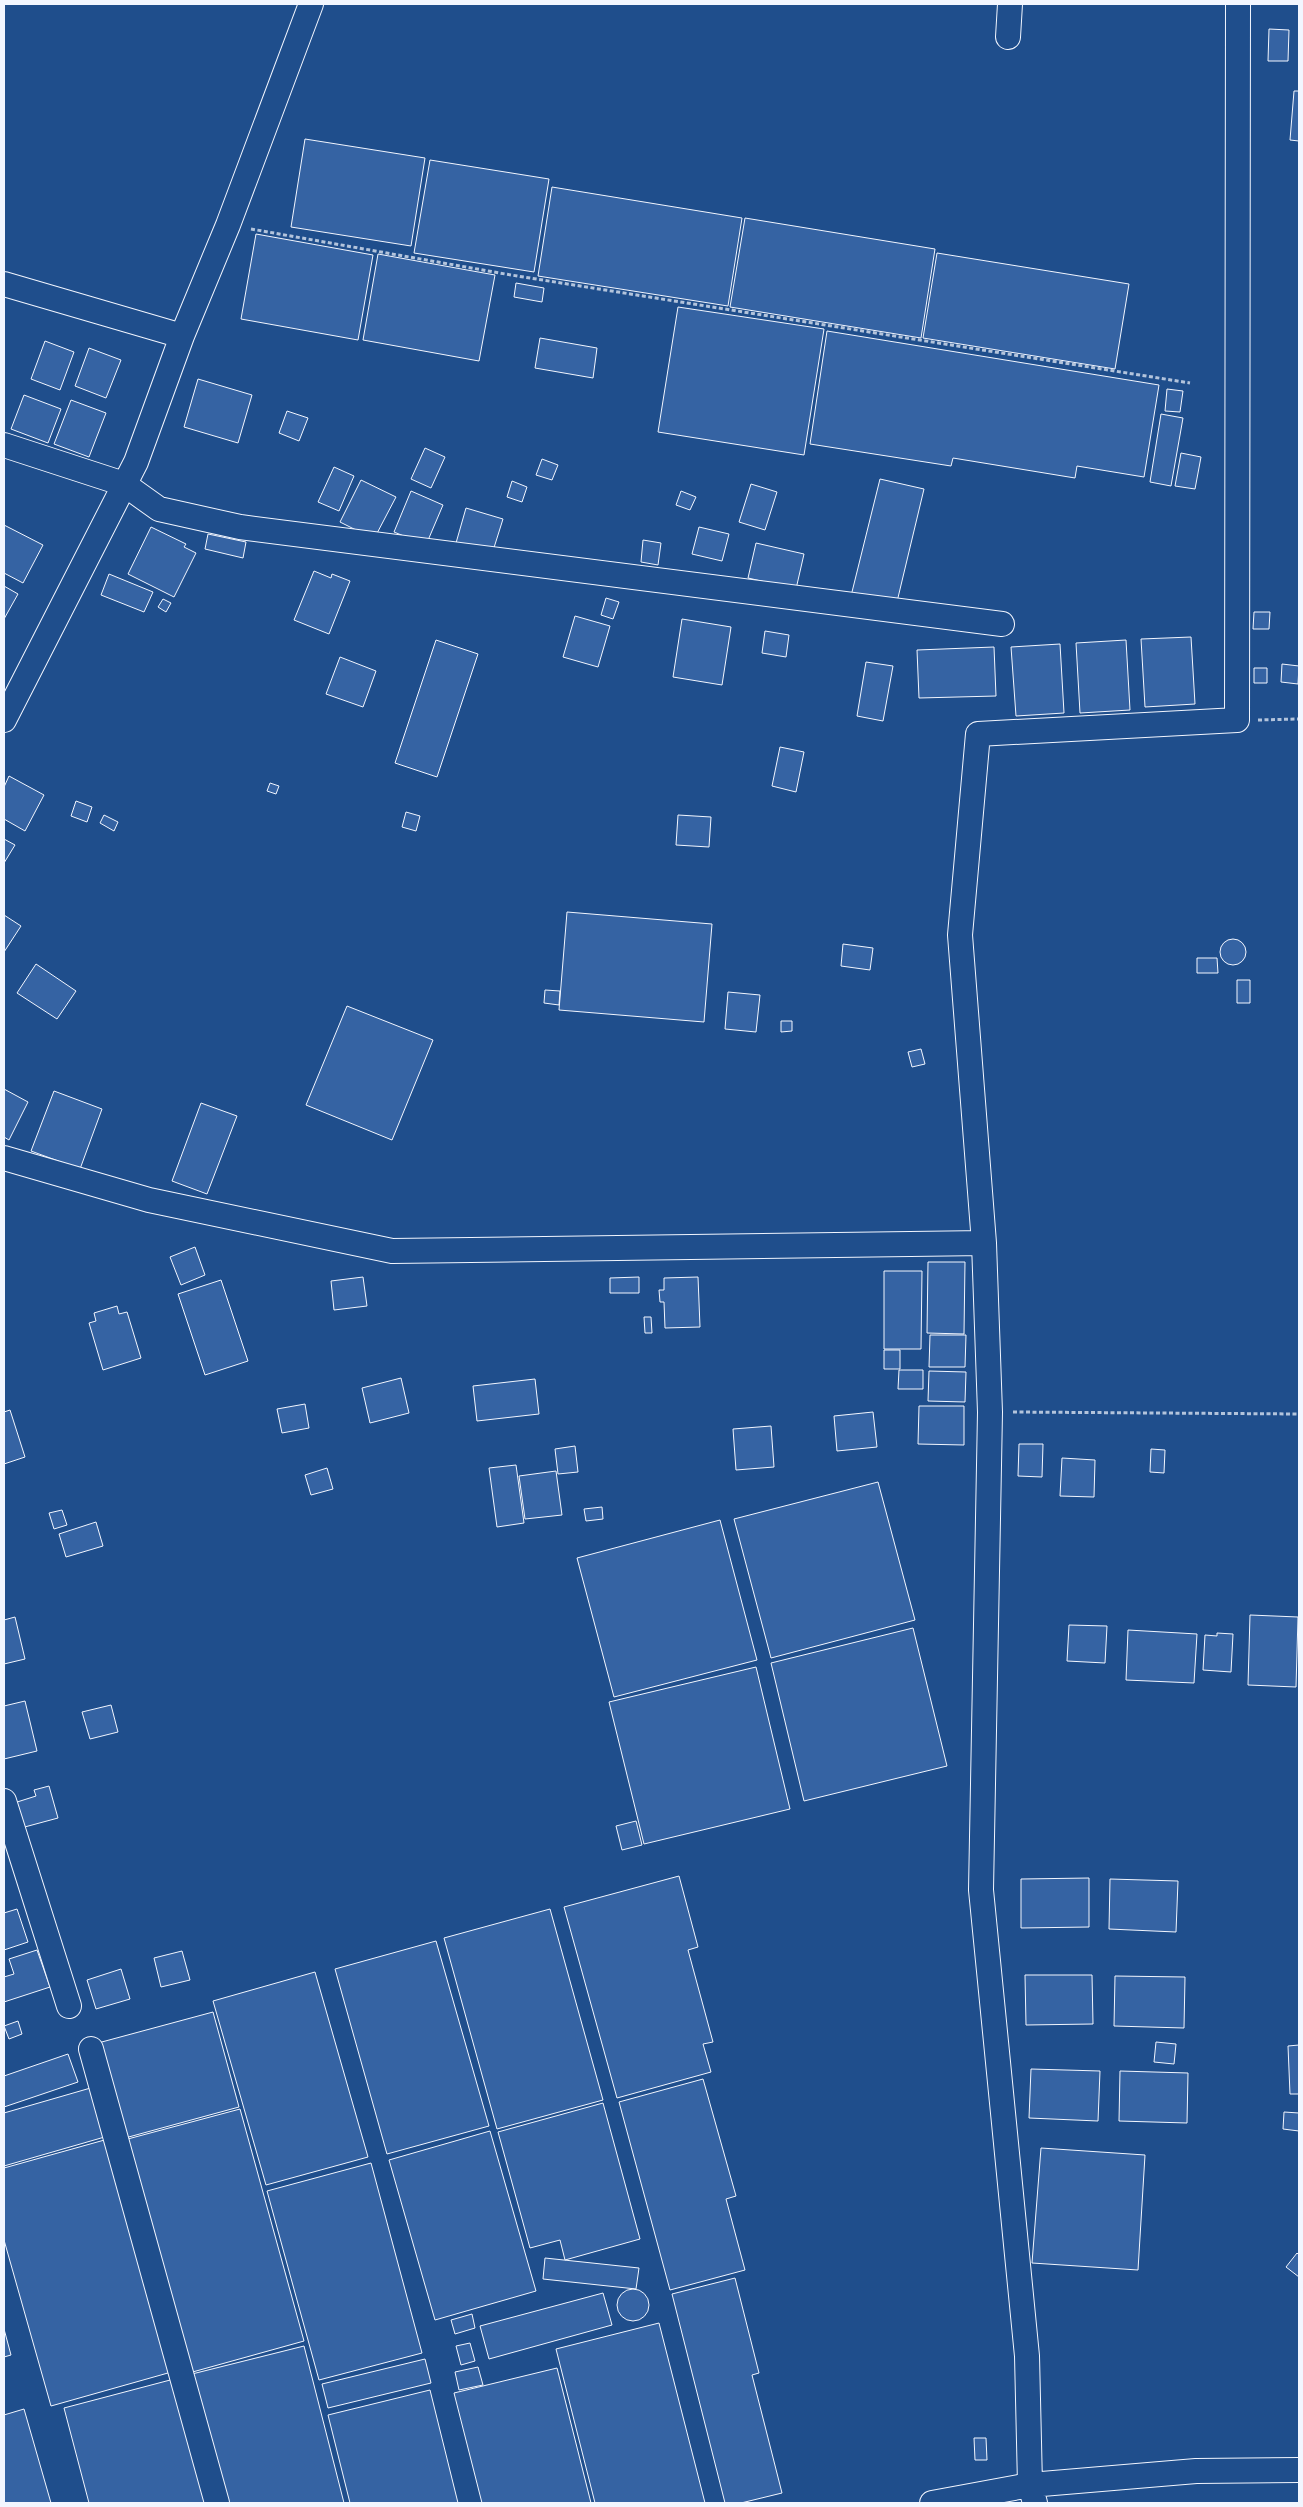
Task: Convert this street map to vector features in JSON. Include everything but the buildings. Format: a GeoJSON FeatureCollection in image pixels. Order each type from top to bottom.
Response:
{"type":"FeatureCollection","features":[{"type":"Feature","properties":{"kind":"street"},"geometry":{"type":"LineString","coordinates":[[4,720],[136,462],[182,336],[228,225],[311,4]]}},
{"type":"Feature","properties":{"kind":"street"},"geometry":{"type":"LineString","coordinates":[[1008,37],[1010,4]]}},
{"type":"Feature","properties":{"kind":"street"},"geometry":{"type":"LineString","coordinates":[[1033,2494],[1027,2356],[981,1890],[990,1412],[984,1243],[960,935],[978,734],[1237,720],[1238,4]]}},
{"type":"Feature","properties":{"kind":"street"},"geometry":{"type":"LineString","coordinates":[[4,284],[182,336]]}},
{"type":"Feature","properties":{"kind":"street"},"geometry":{"type":"LineString","coordinates":[[4,445],[124,484],[159,509],[240,527],[1002,624]]}},
{"type":"Feature","properties":{"kind":"street"},"geometry":{"type":"LineString","coordinates":[[4,1158],[149,1200],[392,1251],[984,1243]]}},
{"type":"Feature","properties":{"kind":"street"},"geometry":{"type":"LineString","coordinates":[[4,1801],[69,2006]]}},
{"type":"Feature","properties":{"kind":"street"},"geometry":{"type":"LineString","coordinates":[[91,2049],[217,2503]]}},
{"type":"Feature","properties":{"kind":"street"},"geometry":{"type":"LineString","coordinates":[[932,2503],[1033,2494],[1196,2472],[1299,2470]]}},
{"type":"Feature","properties":{"kind":"path"},"geometry":{"type":"LineString","coordinates":[[228,225],[520,276],[1190,383]]}},
{"type":"Feature","properties":{"kind":"path"},"geometry":{"type":"LineString","coordinates":[[1237,720],[1299,719]]}},
{"type":"Feature","properties":{"kind":"path"},"geometry":{"type":"LineString","coordinates":[[990,1412],[1299,1414]]}}]}
